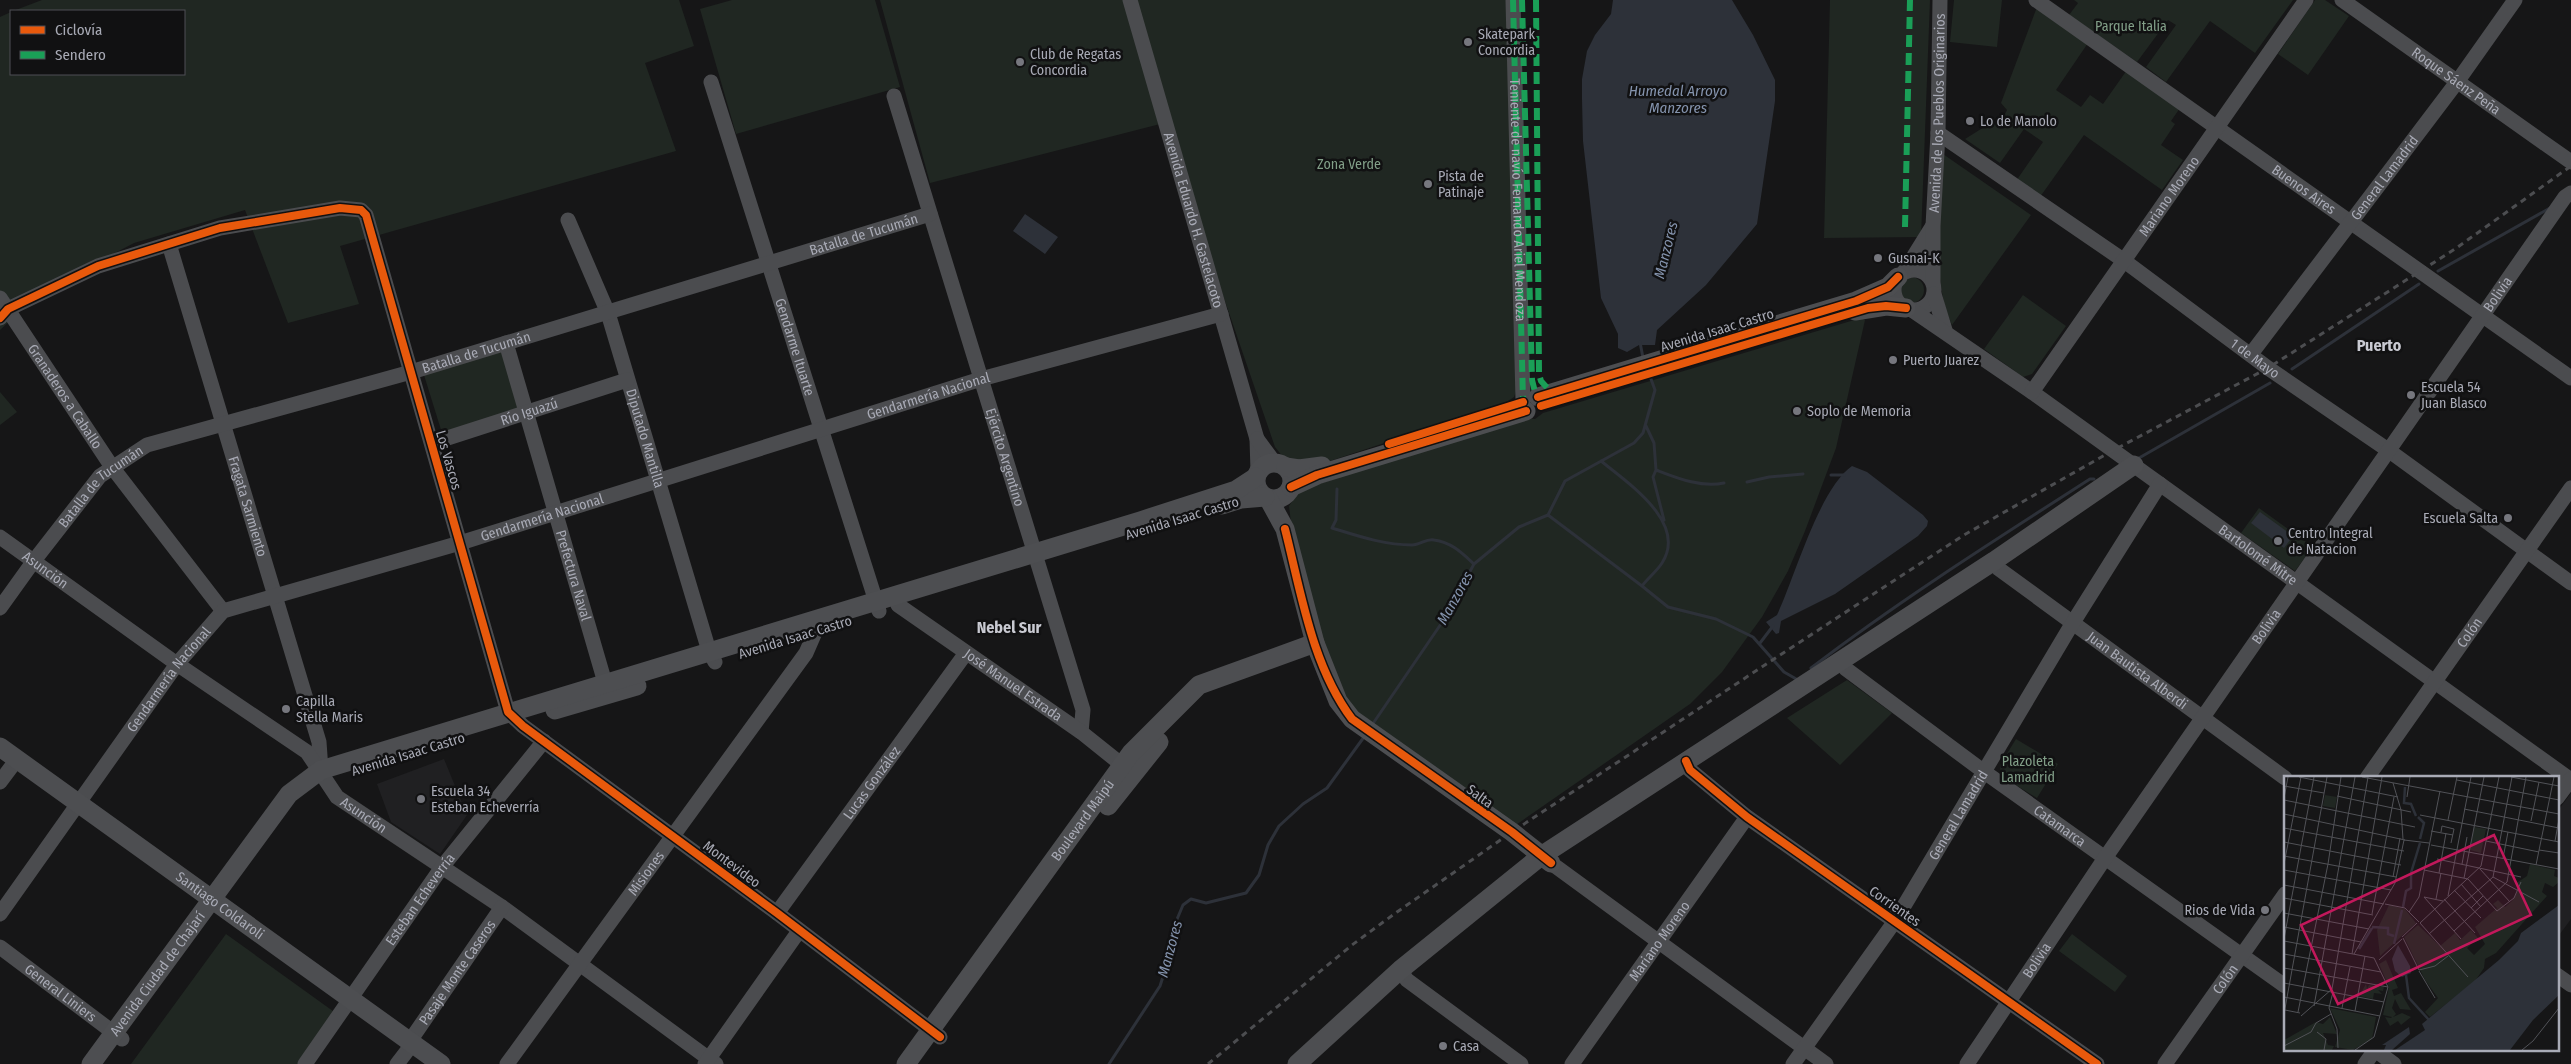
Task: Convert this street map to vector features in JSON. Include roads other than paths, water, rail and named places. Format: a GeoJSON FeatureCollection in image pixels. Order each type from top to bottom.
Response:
{"type":"FeatureCollection","features":[{"type":"Feature","properties":{"kind":"main road","name":"Avenida Isaac Castro"},"geometry":{"type":"LineString","coordinates":[[1036,558],[1236,490],[1268,469],[1316,467],[1702,352],[1870,296],[1888,287],[1901,274]]}},
{"type":"Feature","properties":{"kind":"main road","name":"Avenida Isaac Castro"},"geometry":{"type":"LineString","coordinates":[[1702,352],[1868,308],[1886,306],[1909,309]]}},
{"type":"Feature","properties":{"kind":"main road","name":"Avenida Isaac Castro"},"geometry":{"type":"LineString","coordinates":[[1289,491],[1317,475],[1531,402]]}},
{"type":"Feature","properties":{"kind":"main road"},"geometry":{"type":"LineString","coordinates":[[1285,528],[1292,477],[1268,469],[1258,489],[1266,497],[1285,528],[1318,649]]}},
{"type":"Feature","properties":{"kind":"main road"},"geometry":{"type":"LineString","coordinates":[[1297,1064],[1404,975],[1498,903],[1546,859],[1997,565],[2138,469]]}},
{"type":"Feature","properties":{"kind":"main road"},"geometry":{"type":"LineString","coordinates":[[1266,497],[1278,499],[1289,491]]}},
{"type":"Feature","properties":{"kind":"main road","name":"Avenida Isaac Castro"},"geometry":{"type":"LineString","coordinates":[[324,775],[1036,558],[1241,499],[1266,497]]}},
{"type":"Feature","properties":{"kind":"main road","name":"Avenida Isaac Castro"},"geometry":{"type":"LineString","coordinates":[[712,656],[816,630],[876,606]]}},
{"type":"Feature","properties":{"kind":"main road","name":"Salta"},"geometry":{"type":"LineString","coordinates":[[1318,649],[1338,701],[1352,719],[1512,832],[1546,859]]}},
{"type":"Feature","properties":{"kind":"main road","name":"Boulevard Maipú"},"geometry":{"type":"LineString","coordinates":[[906,1064],[936,1033],[1127,769],[1154,747],[1202,699],[1213,691],[1318,649]]}},
{"type":"Feature","properties":{"kind":"main road","name":"Santiago Coldaroli"},"geometry":{"type":"LineString","coordinates":[[0,747],[78,807],[347,1003],[426,1064]]}},
{"type":"Feature","properties":{"kind":"main road","name":"Santiago Coldaroli"},"geometry":{"type":"LineString","coordinates":[[6,762],[78,807]]}},
{"type":"Feature","properties":{"kind":"main road","name":"Avenida Ciudad de Chajarí"},"geometry":{"type":"LineString","coordinates":[[91,1064],[118,1036],[215,906],[324,775]]}},
{"type":"Feature","properties":{"kind":"main road"},"geometry":{"type":"LineString","coordinates":[[1312,1064],[1404,975]]}},
{"type":"Feature","properties":{"kind":"main road","name":"Boulevard Maipú"},"geometry":{"type":"LineString","coordinates":[[920,1064],[936,1033]]}},
{"type":"Feature","properties":{"kind":"main road","name":"Avenida Ciudad de Chajarí"},"geometry":{"type":"LineString","coordinates":[[103,1064],[118,1036]]}},
{"type":"Feature","properties":{"kind":"main road","name":"Santiago Coldaroli"},"geometry":{"type":"LineString","coordinates":[[407,1049],[441,1064]]}},
{"type":"Feature","properties":{"kind":"street","name":"Avenida Eduardo H. Gastelacoto"},"geometry":{"type":"LineString","coordinates":[[1130,0],[1257,439],[1268,469]]}},
{"type":"Feature","properties":{"kind":"street","name":"Teniente de navío Fernando Ariel Mendoza"},"geometry":{"type":"LineString","coordinates":[[1513,0],[1531,402]]}},
{"type":"Feature","properties":{"kind":"street","name":"Teniente de navío Fernando Ariel Mendoza"},"geometry":{"type":"LineString","coordinates":[[1522,0],[1531,402]]}},
{"type":"Feature","properties":{"kind":"street","name":"Avenida de los Pueblos Originarios"},"geometry":{"type":"LineString","coordinates":[[1934,288],[1932,226],[1938,133],[1940,0]]}},
{"type":"Feature","properties":{"kind":"street","name":"Buenos Aires"},"geometry":{"type":"LineString","coordinates":[[2036,0],[2350,220],[2571,378]]}},
{"type":"Feature","properties":{"kind":"street","name":"Mariano Moreno"},"geometry":{"type":"LineString","coordinates":[[2032,392],[2122,260],[2306,0]]}},
{"type":"Feature","properties":{"kind":"street","name":"Roque Sáenz Peña"},"geometry":{"type":"LineString","coordinates":[[2342,0],[2457,82],[2569,158]]}},
{"type":"Feature","properties":{"kind":"street","name":"General Lamadrid"},"geometry":{"type":"LineString","coordinates":[[2251,354],[2350,220],[2457,82],[2515,0]]}},
{"type":"Feature","properties":{"kind":"street","name":"Gendarme Ituarte"},"geometry":{"type":"LineString","coordinates":[[711,82],[876,606]]}},
{"type":"Feature","properties":{"kind":"street","name":"Ejército Argentino"},"geometry":{"type":"LineString","coordinates":[[894,96],[1083,710],[1081,732]]}},
{"type":"Feature","properties":{"kind":"street","name":"1 de Mayo"},"geometry":{"type":"LineString","coordinates":[[1938,133],[2122,260],[2571,583]]}},
{"type":"Feature","properties":{"kind":"street","name":"Bolivia"},"geometry":{"type":"LineString","coordinates":[[1967,1064],[2105,858],[2297,581],[2565,197],[2571,193]]}},
{"type":"Feature","properties":{"kind":"street","name":"Los Vascos"},"geometry":{"type":"LineString","coordinates":[[169,244],[220,228],[340,208],[361,210],[366,215],[460,543],[513,716]]}},
{"type":"Feature","properties":{"kind":"street","name":"Batalla de Tucumán"},"geometry":{"type":"LineString","coordinates":[[0,608],[100,476],[147,445],[411,372],[930,214]]}},
{"type":"Feature","properties":{"kind":"street","name":"Diputado Mantilla"},"geometry":{"type":"LineString","coordinates":[[568,220],[608,313],[657,482],[712,656]]}},
{"type":"Feature","properties":{"kind":"street","name":"Avenida de los Pueblos Originarios"},"geometry":{"type":"LineString","coordinates":[[1901,274],[1932,226]]}},
{"type":"Feature","properties":{"kind":"street"},"geometry":{"type":"LineString","coordinates":[[3,308],[98,266],[169,244]]}},
{"type":"Feature","properties":{"kind":"street","name":"Fragata Sarmiento"},"geometry":{"type":"LineString","coordinates":[[169,244],[319,742],[324,775]]}},
{"type":"Feature","properties":{"kind":"street"},"geometry":{"type":"LineString","coordinates":[[1934,288],[1924,308],[1909,309],[1900,305],[1894,295],[1895,283],[1901,274],[1910,270],[1924,272],[1934,288],[1945,330]]}},
{"type":"Feature","properties":{"kind":"street","name":"Granaderos a Caballo"},"geometry":{"type":"LineString","coordinates":[[3,308],[112,467],[223,611]]}},
{"type":"Feature","properties":{"kind":"street","name":"Bartolomé Mitre"},"geometry":{"type":"LineString","coordinates":[[1909,309],[1945,330],[2571,779]]}},
{"type":"Feature","properties":{"kind":"street","name":"Gendarmería Nacional"},"geometry":{"type":"LineString","coordinates":[[0,914],[78,807],[177,664],[223,611],[460,543],[657,482],[820,428],[981,380],[1221,314]]}},
{"type":"Feature","properties":{"kind":"street","name":"Prefectura Naval"},"geometry":{"type":"LineString","coordinates":[[506,343],[606,688]]}},
{"type":"Feature","properties":{"kind":"street","name":"Río Iguazú"},"geometry":{"type":"LineString","coordinates":[[432,443],[627,380]]}},
{"type":"Feature","properties":{"kind":"street","name":"General Lamadrid"},"geometry":{"type":"LineString","coordinates":[[1794,1064],[1895,921],[2072,624],[2160,484]]}},
{"type":"Feature","properties":{"kind":"street","name":"Colón"},"geometry":{"type":"LineString","coordinates":[[2368,776],[2571,488]]}},
{"type":"Feature","properties":{"kind":"street","name":"Asunción"},"geometry":{"type":"LineString","coordinates":[[0,537],[177,664],[307,752],[337,797],[502,907],[710,1062]]}},
{"type":"Feature","properties":{"kind":"street","name":"Juan Bautista Alberdi"},"geometry":{"type":"LineString","coordinates":[[1997,565],[2072,624],[2284,777]]}},
{"type":"Feature","properties":{"kind":"street","name":"José Manuel Estrada"},"geometry":{"type":"LineString","coordinates":[[896,601],[966,653],[1081,732],[1127,769]]}},
{"type":"Feature","properties":{"kind":"street","name":"Misiones"},"geometry":{"type":"LineString","coordinates":[[507,1064],[806,653],[816,630]]}},
{"type":"Feature","properties":{"kind":"street","name":"Lucas González"},"geometry":{"type":"LineString","coordinates":[[777,913],[966,653]]}},
{"type":"Feature","properties":{"kind":"street","name":"Catamarca"},"geometry":{"type":"LineString","coordinates":[[1843,664],[1984,771],[2284,985]]}},
{"type":"Feature","properties":{"kind":"street","name":"Montevideo"},"geometry":{"type":"LineString","coordinates":[[513,716],[936,1033]]}},
{"type":"Feature","properties":{"kind":"street","name":"Esteban Echeverría"},"geometry":{"type":"LineString","coordinates":[[305,1064],[442,866],[544,741]]}},
{"type":"Feature","properties":{"kind":"street"},"geometry":{"type":"LineString","coordinates":[[0,782],[6,762]]}},
{"type":"Feature","properties":{"kind":"street","name":"Corrientes"},"geometry":{"type":"LineString","coordinates":[[1688,766],[1746,817],[2097,1064]]}},
{"type":"Feature","properties":{"kind":"street"},"geometry":{"type":"LineString","coordinates":[[2558,797],[2571,779]]}},
{"type":"Feature","properties":{"kind":"street","name":"Mariano Moreno"},"geometry":{"type":"LineString","coordinates":[[1572,1064],[1746,817]]}},
{"type":"Feature","properties":{"kind":"street","name":"Salta"},"geometry":{"type":"LineString","coordinates":[[1546,859],[1826,1064]]}},
{"type":"Feature","properties":{"kind":"street","name":"Colón"},"geometry":{"type":"LineString","coordinates":[[2165,1064],[2284,895]]}},
{"type":"Feature","properties":{"kind":"street","name":"Pasaje Monte Caseros"},"geometry":{"type":"LineString","coordinates":[[407,1049],[502,907]]}},
{"type":"Feature","properties":{"kind":"street"},"geometry":{"type":"LineString","coordinates":[[710,1062],[799,931]]}},
{"type":"Feature","properties":{"kind":"street","name":"General Liniers"},"geometry":{"type":"LineString","coordinates":[[0,947],[118,1036]]}},
{"type":"Feature","properties":{"kind":"street"},"geometry":{"type":"LineString","coordinates":[[1404,975],[1521,1064]]}},
{"type":"Feature","properties":{"kind":"street"},"geometry":{"type":"LineString","coordinates":[[2558,976],[2571,985]]}},
{"type":"Feature","properties":{"kind":"street"},"geometry":{"type":"LineString","coordinates":[[2365,1064],[2374,1052]]}},
{"type":"Feature","properties":{"kind":"street"},"geometry":{"type":"LineString","coordinates":[[2378,1052],[2394,1064]]}},
{"type":"Feature","properties":{"kind":"water","name":"Humedal Arroyo Manzores"},"geometry":{"type":"Polygon","coordinates":[[[1613,0],[1732,0],[1753,35],[1775,80],[1775,101],[1757,224],[1706,285],[1657,330],[1655,345],[1639,345],[1627,352],[1618,348],[1618,334],[1601,298],[1583,141],[1582,79],[1587,51],[1595,35],[1611,14],[1613,0]]]}},
{"type":"Feature","properties":{"kind":"water"},"geometry":{"type":"Polygon","coordinates":[[[1025,214],[1058,237],[1045,254],[1013,231],[1025,214]]]}},
{"type":"Feature","properties":{"kind":"water"},"geometry":{"type":"Polygon","coordinates":[[[1852,466],[1867,472],[1923,515],[1928,521],[1927,526],[1918,536],[1835,594],[1781,621],[1779,633],[1776,634],[1766,622],[1777,615],[1809,535],[1829,494],[1840,477],[1852,466]]]}},
{"type":"Feature","properties":{"kind":"water"},"geometry":{"type":"Polygon","coordinates":[[[2260,512],[2293,536],[2284,548],[2251,523],[2260,512]]]}},
{"type":"Feature","properties":{"kind":"waterway"},"geometry":{"type":"LineString","coordinates":[[2438,271],[2550,208]]}},
{"type":"Feature","properties":{"kind":"waterway"},"geometry":{"type":"LineString","coordinates":[[2292,369],[2419,284]]}},
{"type":"Feature","properties":{"kind":"waterway","name":"Manzores"},"geometry":{"type":"LineString","coordinates":[[1640,342],[1643,358]]}},
{"type":"Feature","properties":{"kind":"waterway","name":"Manzores"},"geometry":{"type":"LineString","coordinates":[[1372,725],[1443,621],[1474,564],[1519,527],[1548,515],[1565,481],[1634,443],[1643,433],[1655,390],[1648,371]]}},
{"type":"Feature","properties":{"kind":"waterway"},"geometry":{"type":"LineString","coordinates":[[2139,458],[2270,383]]}},
{"type":"Feature","properties":{"kind":"waterway"},"geometry":{"type":"LineString","coordinates":[[1646,426],[1654,443],[1656,470],[1698,483],[1724,483]]}},
{"type":"Feature","properties":{"kind":"waterway"},"geometry":{"type":"LineString","coordinates":[[1601,461],[1639,492],[1651,505],[1661,519],[1667,533],[1668,548],[1662,563],[1642,586],[1668,607],[1716,619],[1753,637],[1784,672],[1798,680]]}},
{"type":"Feature","properties":{"kind":"waterway"},"geometry":{"type":"LineString","coordinates":[[1656,470],[1653,477],[1664,520]]}},
{"type":"Feature","properties":{"kind":"waterway"},"geometry":{"type":"LineString","coordinates":[[1747,482],[1769,477],[1803,474]]}},
{"type":"Feature","properties":{"kind":"waterway"},"geometry":{"type":"LineString","coordinates":[[1831,475],[1844,475]]}},
{"type":"Feature","properties":{"kind":"waterway"},"geometry":{"type":"LineString","coordinates":[[1811,668],[1879,618],[1948,571],[2090,479],[2094,479]]}},
{"type":"Feature","properties":{"kind":"waterway"},"geometry":{"type":"LineString","coordinates":[[1337,489],[1336,520],[1332,528],[1371,540],[1391,543],[1412,545],[1429,540],[1440,541],[1456,549],[1474,564]]}},
{"type":"Feature","properties":{"kind":"waterway"},"geometry":{"type":"LineString","coordinates":[[1548,515],[1642,586]]}},
{"type":"Feature","properties":{"kind":"waterway"},"geometry":{"type":"LineString","coordinates":[[1760,643],[1773,626]]}},
{"type":"Feature","properties":{"kind":"waterway","name":"Manzores"},"geometry":{"type":"LineString","coordinates":[[1109,1064],[1160,986],[1178,930],[1175,924],[1183,905],[1191,899],[1206,903],[1246,893],[1259,875],[1268,845],[1279,826],[1303,804],[1327,788],[1364,737]]}},
{"type":"Feature","properties":{"kind":"railway"},"geometry":{"type":"LineString","coordinates":[[1208,1064],[1352,945],[1397,912],[1512,832],[1780,655],[1964,535],[2112,451],[2268,368],[2455,249],[2571,166]]}},
{"type":"Feature","properties":{"kind":"place","name":"Skatepark Concordia"},"geometry":{"type":"Point","coordinates":[1468,42]}},
{"type":"Feature","properties":{"kind":"place","name":"Club de Regatas Concordia"},"geometry":{"type":"Point","coordinates":[1020,62]}},
{"type":"Feature","properties":{"kind":"place","name":"Lo de Manolo"},"geometry":{"type":"Point","coordinates":[1970,121]}},
{"type":"Feature","properties":{"kind":"place","name":"Pista de Patinaje"},"geometry":{"type":"Point","coordinates":[1428,184]}},
{"type":"Feature","properties":{"kind":"place","name":"Gusnai-K"},"geometry":{"type":"Point","coordinates":[1878,258]}},
{"type":"Feature","properties":{"kind":"place","name":"Puerto Juarez"},"geometry":{"type":"Point","coordinates":[1893,360]}},
{"type":"Feature","properties":{"kind":"place","name":"Escuela 54 Juan Blasco"},"geometry":{"type":"Point","coordinates":[2411,395]}},
{"type":"Feature","properties":{"kind":"place","name":"Soplo de Memoria"},"geometry":{"type":"Point","coordinates":[1797,411]}},
{"type":"Feature","properties":{"kind":"place","name":"Escuela Salta"},"geometry":{"type":"Point","coordinates":[2508,518]}},
{"type":"Feature","properties":{"kind":"place","name":"Centro Integral de Natacion"},"geometry":{"type":"Point","coordinates":[2278,541]}},
{"type":"Feature","properties":{"kind":"place","name":"Capilla Stella Maris"},"geometry":{"type":"Point","coordinates":[286,709]}},
{"type":"Feature","properties":{"kind":"place","name":"Escuela 34 Esteban Echeverría"},"geometry":{"type":"Point","coordinates":[421,799]}},
{"type":"Feature","properties":{"kind":"place","name":"Rios de Vida"},"geometry":{"type":"Point","coordinates":[2265,910]}},
{"type":"Feature","properties":{"kind":"place","name":"Casa"},"geometry":{"type":"Point","coordinates":[1443,1046]}},
{"type":"Feature","properties":{"kind":"district","name":"Puerto"},"geometry":{"type":"Point","coordinates":[2379,345]}},
{"type":"Feature","properties":{"kind":"district","name":"Nebel Sur"},"geometry":{"type":"Point","coordinates":[1009,627]}},
{"type":"Feature","properties":{"kind":"park label","name":"Parque Italia"},"geometry":{"type":"Point","coordinates":[2131,26]}},
{"type":"Feature","properties":{"kind":"park label","name":"Zona Verde"},"geometry":{"type":"Point","coordinates":[1349,164]}},
{"type":"Feature","properties":{"kind":"park label","name":"Plazoleta Lamadrid"},"geometry":{"type":"Point","coordinates":[2028,770]}}]}
